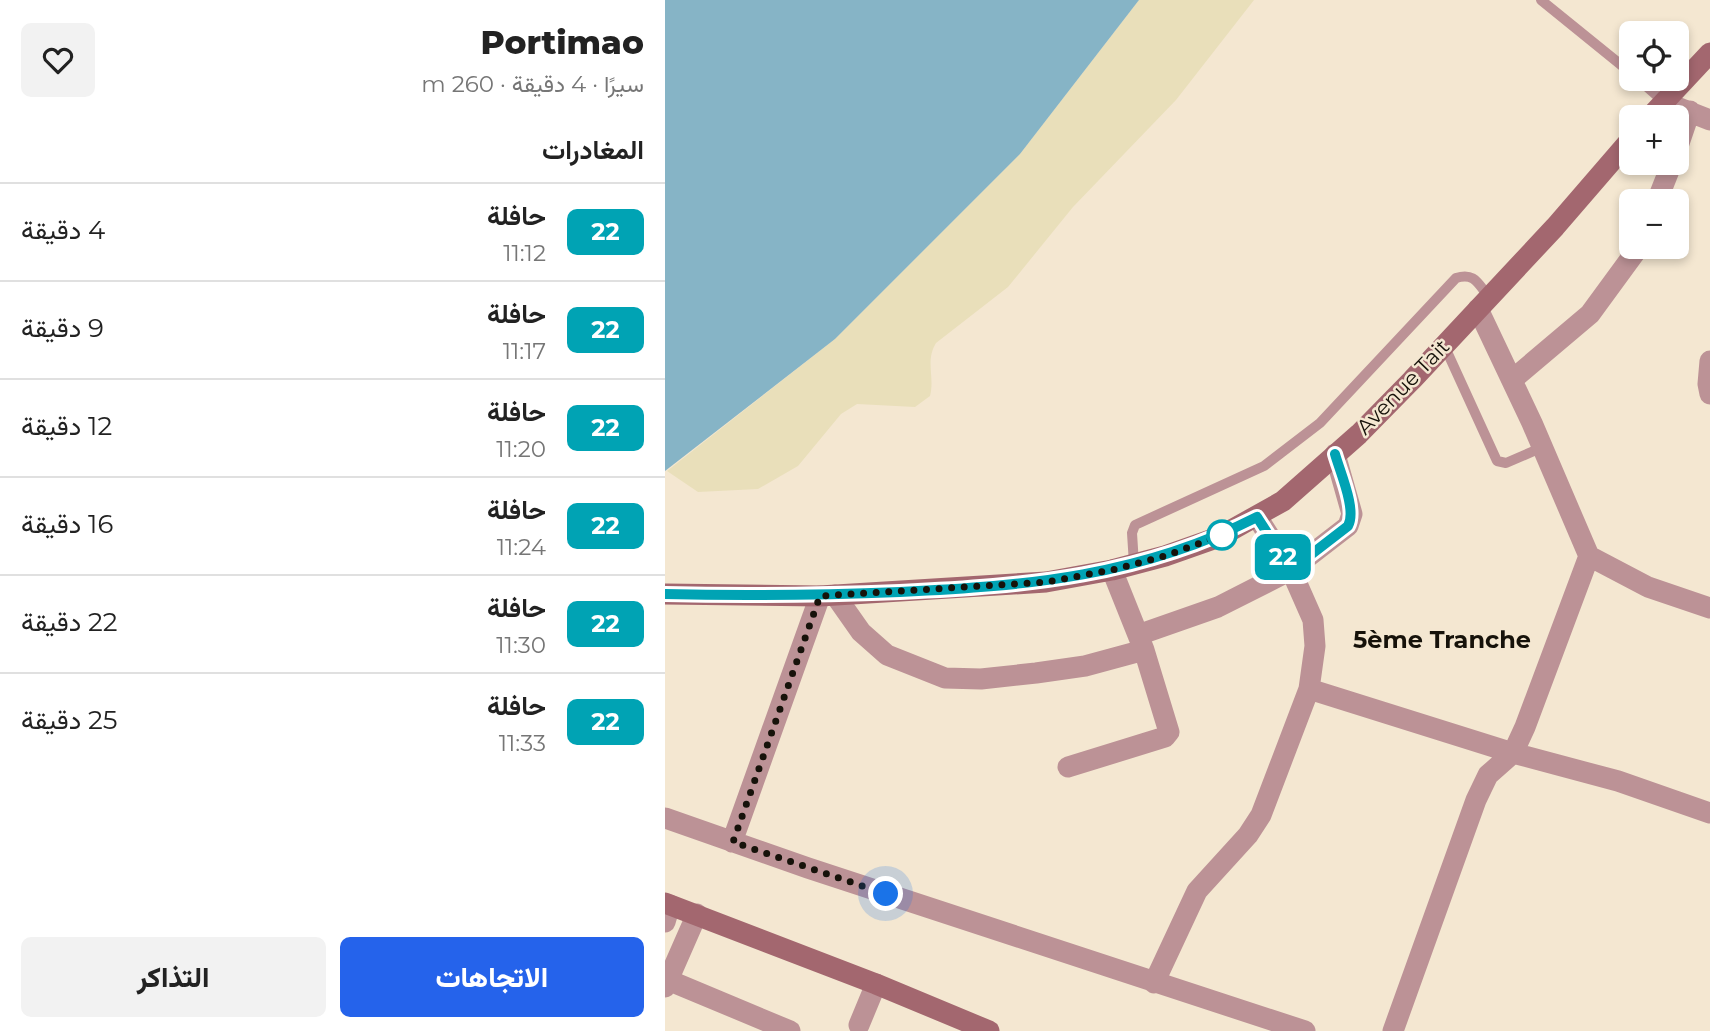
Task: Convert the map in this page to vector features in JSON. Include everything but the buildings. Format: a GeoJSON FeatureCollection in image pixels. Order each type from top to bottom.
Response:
{"type":"FeatureCollection","features":[{"type":"Feature","properties":{"kind":"street"},"geometry":{"type":"LineString","coordinates":[[1661,105],[1710,53]]}},
{"type":"Feature","properties":{"kind":"street"},"geometry":{"type":"LineString","coordinates":[[1689,114],[1690,111],[1710,120]]}},
{"type":"Feature","properties":{"kind":"street","name":"Avenue Tait"},"geometry":{"type":"LineString","coordinates":[[665,594],[827,595],[1046,582],[1112,570],[1219,537],[1283,501],[1412,380],[1619,152]]}},
{"type":"Feature","properties":{"kind":"street"},"geometry":{"type":"LineString","coordinates":[[1512,380],[1590,314],[1630,259]]}},
{"type":"Feature","properties":{"kind":"street"},"geometry":{"type":"LineString","coordinates":[[1484,303],[1512,380],[1589,556],[1647,587],[1710,608]]}},
{"type":"Feature","properties":{"kind":"street"},"geometry":{"type":"LineString","coordinates":[[1710,361],[1710,394]]}},
{"type":"Feature","properties":{"kind":"street"},"geometry":{"type":"LineString","coordinates":[[733,842],[827,595],[861,632],[887,655],[945,678],[981,679],[1072,668],[1117,659],[1141,643],[1291,570],[1348,526],[1351,508],[1335,454]]}},
{"type":"Feature","properties":{"kind":"street"},"geometry":{"type":"LineString","coordinates":[[1154,983],[1197,891],[1248,835],[1261,815],[1309,689],[1315,634],[1313,621],[1291,570],[1257,517]]}},
{"type":"Feature","properties":{"kind":"street"},"geometry":{"type":"LineString","coordinates":[[1393,1031],[1476,800],[1488,775],[1513,753],[1533,709],[1589,556]]}},
{"type":"Feature","properties":{"kind":"street"},"geometry":{"type":"LineString","coordinates":[[1068,767],[1168,735],[1169,727],[1141,643],[1112,570]]}},
{"type":"Feature","properties":{"kind":"street"},"geometry":{"type":"LineString","coordinates":[[1309,689],[1513,753],[1618,781],[1710,813]]}},
{"type":"Feature","properties":{"kind":"street"},"geometry":{"type":"LineString","coordinates":[[665,818],[1154,983],[1305,1031]]}},
{"type":"Feature","properties":{"kind":"street"},"geometry":{"type":"LineString","coordinates":[[667,910],[697,914],[876,984],[954,1025],[989,1031]]}},
{"type":"Feature","properties":{"kind":"street"},"geometry":{"type":"LineString","coordinates":[[697,914],[667,983],[790,1031]]}},
{"type":"Feature","properties":{"kind":"street"},"geometry":{"type":"LineString","coordinates":[[863,1029],[876,984]]}},
{"type":"Feature","properties":{"kind":"lane"},"geometry":{"type":"LineString","coordinates":[[1541,0],[1619,63]]}},
{"type":"Feature","properties":{"kind":"lane"},"geometry":{"type":"LineString","coordinates":[[1134,564],[1132,533],[1136,525],[1263,466],[1320,423],[1456,278],[1466,275],[1473,278],[1484,303]]}},
{"type":"Feature","properties":{"kind":"lane"},"geometry":{"type":"LineString","coordinates":[[1444,345],[1497,461],[1506,463],[1543,447]]}},
{"type":"Feature","properties":{"kind":"sand"},"geometry":{"type":"Polygon","coordinates":[[[1139,0],[1254,0],[1176,100],[1073,207],[1008,287],[936,343],[931,356],[930,396],[915,407],[857,404],[841,414],[798,466],[758,489],[698,492],[667,471],[835,339],[1020,154],[1139,0]]]}},
{"type":"Feature","properties":{"kind":"water"},"geometry":{"type":"Polygon","coordinates":[[[665,0],[1139,0],[1020,154],[835,339],[665,471],[665,0]]]}},
{"type":"Feature","properties":{"kind":"bus line","name":"22"},"geometry":{"type":"LineString","coordinates":[[665,594],[820,596],[1046,582],[1112,570],[1165,556],[1219,537],[1257,517],[1291,570],[1348,526],[1351,520],[1351,508],[1335,454]]}},
{"type":"Feature","properties":{"kind":"district","name":"5ème Tranche"},"geometry":{"type":"Point","coordinates":[1442,640]}},
{"type":"Feature","properties":{"kind":"route"},"geometry":{"type":"LineString","coordinates":[[886,894],[733,842],[820,596],[1046,582],[1112,570],[1165,556],[1222,535]]}}]}
